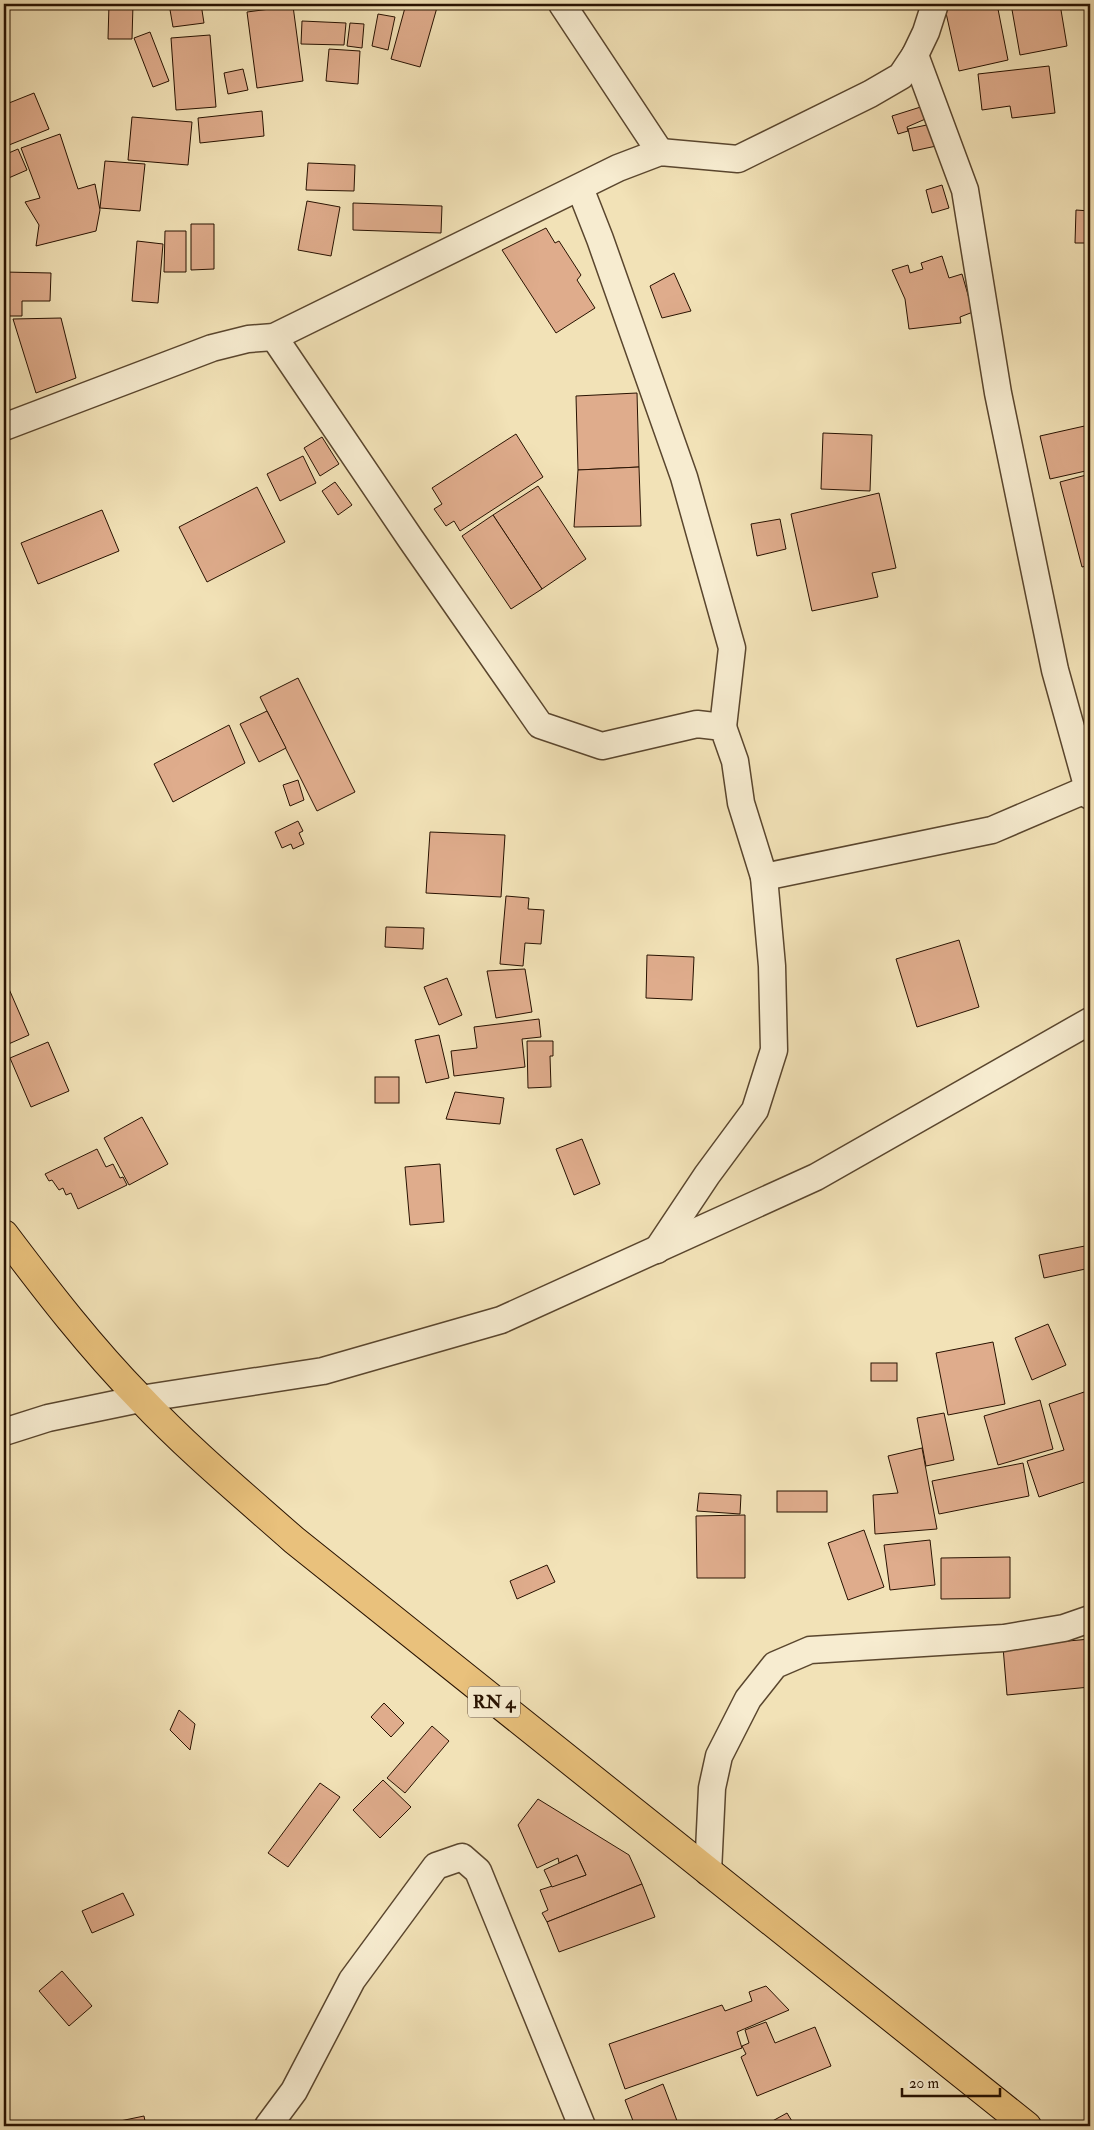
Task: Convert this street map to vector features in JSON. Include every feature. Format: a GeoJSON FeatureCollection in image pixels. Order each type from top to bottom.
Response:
{"type":"FeatureCollection","features":[{"type":"Feature","properties":{"kind":"main road","name":"RN 4"},"geometry":{"type":"LineString","coordinates":[[4,1234],[72,1324],[140,1399],[207,1464],[294,1540],[1027,2126]]}},
{"type":"Feature","properties":{"kind":"street"},"geometry":{"type":"LineString","coordinates":[[562,4],[660,152]]}},
{"type":"Feature","properties":{"kind":"street"},"geometry":{"type":"LineString","coordinates":[[4,426],[212,348],[248,338],[274,336],[618,168],[660,152],[738,159],[870,94],[901,76],[915,55],[926,32],[935,4]]}},
{"type":"Feature","properties":{"kind":"street"},"geometry":{"type":"LineString","coordinates":[[764,876],[992,830],[1090,791],[1055,670],[1000,403],[965,190],[915,55]]}},
{"type":"Feature","properties":{"kind":"street"},"geometry":{"type":"LineString","coordinates":[[580,188],[684,477],[732,648],[723,727],[735,761],[741,803],[764,876],[772,966],[774,1050],[755,1110],[707,1175],[657,1250]]}},
{"type":"Feature","properties":{"kind":"street"},"geometry":{"type":"LineString","coordinates":[[274,336],[404,530],[540,725],[602,746],[697,724],[723,727]]}},
{"type":"Feature","properties":{"kind":"street"},"geometry":{"type":"LineString","coordinates":[[4,1432],[48,1418],[140,1399],[323,1371],[501,1320],[816,1177],[1090,1021]]}},
{"type":"Feature","properties":{"kind":"street"},"geometry":{"type":"LineString","coordinates":[[708,1872],[712,1788],[719,1756],[748,1699],[775,1665],[810,1650],[1004,1638],[1064,1628],[1090,1619]]}},
{"type":"Feature","properties":{"kind":"street"},"geometry":{"type":"LineString","coordinates":[[268,2126],[294,2091],[352,1980],[436,1866],[462,1857],[478,1871],[582,2126]]}},
{"type":"Feature","properties":{"kind":"building"},"geometry":{"type":"Polygon","coordinates":[[[109,4],[133,4],[132,39],[108,39],[109,4]]]}},
{"type":"Feature","properties":{"kind":"building"},"geometry":{"type":"Polygon","coordinates":[[[169,4],[201,4],[204,23],[173,27],[169,4]]]}},
{"type":"Feature","properties":{"kind":"building"},"geometry":{"type":"Polygon","coordinates":[[[406,4],[438,4],[420,67],[391,59],[406,4]]]}},
{"type":"Feature","properties":{"kind":"building"},"geometry":{"type":"Polygon","coordinates":[[[944,4],[997,4],[1008,60],[959,71],[944,4]]]}},
{"type":"Feature","properties":{"kind":"building"},"geometry":{"type":"Polygon","coordinates":[[[1011,4],[1060,4],[1067,46],[1020,55],[1011,4]]]}},
{"type":"Feature","properties":{"kind":"building"},"geometry":{"type":"Polygon","coordinates":[[[293,6],[303,81],[257,88],[247,12],[293,6]]]}},
{"type":"Feature","properties":{"kind":"building"},"geometry":{"type":"Polygon","coordinates":[[[378,14],[395,17],[388,50],[372,46],[378,14]]]}},
{"type":"Feature","properties":{"kind":"building"},"geometry":{"type":"Polygon","coordinates":[[[302,21],[346,23],[344,45],[301,44],[302,21]]]}},
{"type":"Feature","properties":{"kind":"building"},"geometry":{"type":"Polygon","coordinates":[[[350,23],[364,24],[362,48],[347,46],[350,23]]]}},
{"type":"Feature","properties":{"kind":"building"},"geometry":{"type":"Polygon","coordinates":[[[150,32],[169,81],[153,87],[134,38],[150,32]]]}},
{"type":"Feature","properties":{"kind":"building"},"geometry":{"type":"Polygon","coordinates":[[[210,35],[216,107],[176,110],[171,38],[210,35]]]}},
{"type":"Feature","properties":{"kind":"building"},"geometry":{"type":"Polygon","coordinates":[[[329,49],[360,51],[358,84],[326,81],[329,49]]]}},
{"type":"Feature","properties":{"kind":"building"},"geometry":{"type":"Polygon","coordinates":[[[1049,66],[1055,113],[1012,118],[1010,106],[982,110],[978,74],[1049,66]]]}},
{"type":"Feature","properties":{"kind":"building"},"geometry":{"type":"Polygon","coordinates":[[[243,69],[248,90],[228,94],[224,73],[243,69]]]}},
{"type":"Feature","properties":{"kind":"building"},"geometry":{"type":"Polygon","coordinates":[[[34,93],[49,129],[4,147],[4,105],[34,93]]]}},
{"type":"Feature","properties":{"kind":"building"},"geometry":{"type":"Polygon","coordinates":[[[927,105],[930,117],[907,127],[908,131],[898,134],[892,116],[927,105]]]}},
{"type":"Feature","properties":{"kind":"building"},"geometry":{"type":"Polygon","coordinates":[[[262,111],[264,136],[200,143],[198,118],[262,111]]]}},
{"type":"Feature","properties":{"kind":"building"},"geometry":{"type":"Polygon","coordinates":[[[132,117],[192,122],[188,165],[128,160],[132,117]]]}},
{"type":"Feature","properties":{"kind":"building"},"geometry":{"type":"Polygon","coordinates":[[[936,123],[941,145],[913,151],[908,129],[936,123]]]}},
{"type":"Feature","properties":{"kind":"building"},"geometry":{"type":"Polygon","coordinates":[[[60,134],[78,189],[95,184],[100,210],[96,231],[36,246],[39,225],[25,202],[40,198],[21,148],[60,134]]]}},
{"type":"Feature","properties":{"kind":"building"},"geometry":{"type":"Polygon","coordinates":[[[18,149],[27,170],[4,180],[4,155],[18,149]]]}},
{"type":"Feature","properties":{"kind":"building"},"geometry":{"type":"Polygon","coordinates":[[[105,161],[145,164],[140,211],[100,208],[105,161]]]}},
{"type":"Feature","properties":{"kind":"building"},"geometry":{"type":"Polygon","coordinates":[[[308,163],[355,165],[354,191],[306,190],[308,163]]]}},
{"type":"Feature","properties":{"kind":"building"},"geometry":{"type":"Polygon","coordinates":[[[942,185],[949,208],[932,213],[926,190],[942,185]]]}},
{"type":"Feature","properties":{"kind":"building"},"geometry":{"type":"Polygon","coordinates":[[[307,201],[340,207],[331,256],[298,250],[307,201]]]}},
{"type":"Feature","properties":{"kind":"building"},"geometry":{"type":"Polygon","coordinates":[[[353,203],[442,206],[441,233],[353,230],[353,203]]]}},
{"type":"Feature","properties":{"kind":"building"},"geometry":{"type":"Polygon","coordinates":[[[1076,210],[1090,211],[1090,243],[1075,243],[1076,210]]]}},
{"type":"Feature","properties":{"kind":"building"},"geometry":{"type":"Polygon","coordinates":[[[191,224],[214,224],[214,269],[191,270],[191,224]]]}},
{"type":"Feature","properties":{"kind":"building"},"geometry":{"type":"Polygon","coordinates":[[[546,228],[555,243],[559,241],[581,275],[577,280],[595,308],[556,333],[502,250],[546,228]]]}},
{"type":"Feature","properties":{"kind":"building"},"geometry":{"type":"Polygon","coordinates":[[[165,231],[186,231],[186,272],[164,272],[165,231]]]}},
{"type":"Feature","properties":{"kind":"building"},"geometry":{"type":"Polygon","coordinates":[[[137,241],[163,244],[158,303],[132,301],[137,241]]]}},
{"type":"Feature","properties":{"kind":"building"},"geometry":{"type":"Polygon","coordinates":[[[942,256],[949,278],[962,274],[973,312],[960,317],[961,323],[909,329],[905,299],[892,270],[908,265],[910,273],[923,269],[921,263],[942,256]]]}},
{"type":"Feature","properties":{"kind":"building"},"geometry":{"type":"Polygon","coordinates":[[[4,272],[51,273],[50,301],[22,301],[22,316],[4,316],[4,272]]]}},
{"type":"Feature","properties":{"kind":"building"},"geometry":{"type":"Polygon","coordinates":[[[674,273],[691,311],[662,318],[650,286],[674,273]]]}},
{"type":"Feature","properties":{"kind":"building"},"geometry":{"type":"Polygon","coordinates":[[[61,318],[76,378],[36,393],[13,319],[61,318]]]}},
{"type":"Feature","properties":{"kind":"building"},"geometry":{"type":"Polygon","coordinates":[[[637,393],[639,467],[578,470],[576,396],[637,393]]]}},
{"type":"Feature","properties":{"kind":"building"},"geometry":{"type":"Polygon","coordinates":[[[1089,425],[1090,470],[1050,479],[1040,436],[1089,425]]]}},
{"type":"Feature","properties":{"kind":"building"},"geometry":{"type":"Polygon","coordinates":[[[823,433],[872,435],[870,491],[821,489],[823,433]]]}},
{"type":"Feature","properties":{"kind":"building"},"geometry":{"type":"Polygon","coordinates":[[[516,434],[543,477],[460,531],[454,521],[446,526],[434,509],[442,504],[432,488],[516,434]]]}},
{"type":"Feature","properties":{"kind":"building"},"geometry":{"type":"Polygon","coordinates":[[[322,437],[339,464],[320,476],[304,448],[322,437]]]}},
{"type":"Feature","properties":{"kind":"building"},"geometry":{"type":"Polygon","coordinates":[[[303,456],[316,483],[280,501],[267,474],[303,456]]]}},
{"type":"Feature","properties":{"kind":"building"},"geometry":{"type":"Polygon","coordinates":[[[639,467],[641,526],[574,527],[578,470],[639,467]]]}},
{"type":"Feature","properties":{"kind":"building"},"geometry":{"type":"Polygon","coordinates":[[[1090,474],[1090,565],[1082,567],[1060,482],[1090,474]]]}},
{"type":"Feature","properties":{"kind":"building"},"geometry":{"type":"Polygon","coordinates":[[[335,482],[352,505],[338,515],[322,491],[335,482]]]}},
{"type":"Feature","properties":{"kind":"building"},"geometry":{"type":"Polygon","coordinates":[[[538,486],[586,559],[542,589],[493,515],[538,486]]]}},
{"type":"Feature","properties":{"kind":"building"},"geometry":{"type":"Polygon","coordinates":[[[257,487],[285,542],[207,582],[179,527],[257,487]]]}},
{"type":"Feature","properties":{"kind":"building"},"geometry":{"type":"Polygon","coordinates":[[[879,493],[896,568],[872,573],[878,597],[812,611],[791,514],[879,493]]]}},
{"type":"Feature","properties":{"kind":"building"},"geometry":{"type":"Polygon","coordinates":[[[102,510],[119,551],[38,584],[21,543],[102,510]]]}},
{"type":"Feature","properties":{"kind":"building"},"geometry":{"type":"Polygon","coordinates":[[[493,515],[542,589],[511,609],[462,536],[493,515]]]}},
{"type":"Feature","properties":{"kind":"building"},"geometry":{"type":"Polygon","coordinates":[[[780,519],[786,549],[757,556],[751,524],[780,519]]]}},
{"type":"Feature","properties":{"kind":"building"},"geometry":{"type":"Polygon","coordinates":[[[298,678],[355,792],[317,811],[260,697],[298,678]]]}},
{"type":"Feature","properties":{"kind":"building"},"geometry":{"type":"Polygon","coordinates":[[[267,711],[286,748],[259,762],[240,724],[267,711]]]}},
{"type":"Feature","properties":{"kind":"building"},"geometry":{"type":"Polygon","coordinates":[[[229,725],[245,763],[173,802],[154,764],[229,725]]]}},
{"type":"Feature","properties":{"kind":"building"},"geometry":{"type":"Polygon","coordinates":[[[298,780],[304,800],[290,806],[283,785],[298,780]]]}},
{"type":"Feature","properties":{"kind":"building"},"geometry":{"type":"Polygon","coordinates":[[[298,821],[303,831],[299,833],[304,844],[293,849],[291,844],[282,848],[275,832],[298,821]]]}},
{"type":"Feature","properties":{"kind":"building"},"geometry":{"type":"Polygon","coordinates":[[[430,832],[505,835],[501,897],[426,893],[430,832]]]}},
{"type":"Feature","properties":{"kind":"building"},"geometry":{"type":"Polygon","coordinates":[[[506,896],[529,898],[528,909],[544,910],[541,944],[525,943],[523,966],[500,964],[506,896]]]}},
{"type":"Feature","properties":{"kind":"building"},"geometry":{"type":"Polygon","coordinates":[[[4,913],[9,925],[4,927],[4,913]]]}},
{"type":"Feature","properties":{"kind":"building"},"geometry":{"type":"Polygon","coordinates":[[[386,927],[424,928],[423,949],[385,947],[386,927]]]}},
{"type":"Feature","properties":{"kind":"building"},"geometry":{"type":"Polygon","coordinates":[[[959,940],[979,1007],[917,1027],[896,959],[959,940]]]}},
{"type":"Feature","properties":{"kind":"building"},"geometry":{"type":"Polygon","coordinates":[[[647,955],[694,957],[692,1000],[646,998],[647,955]]]}},
{"type":"Feature","properties":{"kind":"building"},"geometry":{"type":"Polygon","coordinates":[[[525,969],[532,1012],[496,1018],[487,971],[525,969]]]}},
{"type":"Feature","properties":{"kind":"building"},"geometry":{"type":"Polygon","coordinates":[[[447,978],[462,1015],[439,1025],[424,987],[447,978]]]}},
{"type":"Feature","properties":{"kind":"building"},"geometry":{"type":"Polygon","coordinates":[[[9,989],[29,1035],[4,1046],[4,991],[9,989]]]}},
{"type":"Feature","properties":{"kind":"building"},"geometry":{"type":"Polygon","coordinates":[[[539,1019],[541,1037],[522,1039],[525,1067],[454,1076],[451,1051],[477,1048],[474,1027],[539,1019]]]}},
{"type":"Feature","properties":{"kind":"building"},"geometry":{"type":"Polygon","coordinates":[[[439,1035],[449,1078],[426,1083],[415,1040],[439,1035]]]}},
{"type":"Feature","properties":{"kind":"building"},"geometry":{"type":"Polygon","coordinates":[[[527,1041],[553,1041],[553,1056],[550,1056],[551,1087],[528,1088],[527,1041]]]}},
{"type":"Feature","properties":{"kind":"building"},"geometry":{"type":"Polygon","coordinates":[[[48,1042],[69,1091],[31,1107],[10,1058],[48,1042]]]}},
{"type":"Feature","properties":{"kind":"building"},"geometry":{"type":"Polygon","coordinates":[[[375,1077],[399,1077],[399,1103],[375,1103],[375,1077]]]}},
{"type":"Feature","properties":{"kind":"building"},"geometry":{"type":"Polygon","coordinates":[[[455,1092],[504,1098],[500,1124],[446,1119],[455,1092]]]}},
{"type":"Feature","properties":{"kind":"building"},"geometry":{"type":"Polygon","coordinates":[[[142,1117],[168,1164],[129,1185],[104,1138],[142,1117]]]}},
{"type":"Feature","properties":{"kind":"building"},"geometry":{"type":"Polygon","coordinates":[[[582,1139],[600,1184],[574,1195],[556,1149],[582,1139]]]}},
{"type":"Feature","properties":{"kind":"building"},"geometry":{"type":"Polygon","coordinates":[[[97,1149],[106,1167],[113,1164],[120,1178],[123,1177],[127,1185],[78,1209],[71,1193],[66,1195],[63,1188],[59,1190],[52,1180],[49,1181],[45,1174],[97,1149]]]}},
{"type":"Feature","properties":{"kind":"building"},"geometry":{"type":"Polygon","coordinates":[[[440,1164],[444,1222],[410,1225],[405,1167],[440,1164]]]}},
{"type":"Feature","properties":{"kind":"building"},"geometry":{"type":"Polygon","coordinates":[[[1090,1245],[1090,1268],[1044,1278],[1039,1255],[1090,1245]]]}},
{"type":"Feature","properties":{"kind":"building"},"geometry":{"type":"Polygon","coordinates":[[[1048,1324],[1066,1365],[1032,1380],[1015,1338],[1048,1324]]]}},
{"type":"Feature","properties":{"kind":"building"},"geometry":{"type":"Polygon","coordinates":[[[993,1342],[1005,1404],[948,1415],[936,1353],[993,1342]]]}},
{"type":"Feature","properties":{"kind":"building"},"geometry":{"type":"Polygon","coordinates":[[[871,1363],[897,1363],[897,1381],[871,1381],[871,1363]]]}},
{"type":"Feature","properties":{"kind":"building"},"geometry":{"type":"Polygon","coordinates":[[[1090,1390],[1090,1480],[1039,1497],[1027,1461],[1064,1450],[1049,1404],[1090,1390]]]}},
{"type":"Feature","properties":{"kind":"building"},"geometry":{"type":"Polygon","coordinates":[[[1040,1400],[1053,1449],[998,1465],[984,1416],[1040,1400]]]}},
{"type":"Feature","properties":{"kind":"building"},"geometry":{"type":"Polygon","coordinates":[[[944,1413],[954,1460],[926,1466],[917,1418],[944,1413]]]}},
{"type":"Feature","properties":{"kind":"building"},"geometry":{"type":"Polygon","coordinates":[[[922,1448],[937,1529],[875,1534],[873,1495],[898,1493],[888,1456],[922,1448]]]}},
{"type":"Feature","properties":{"kind":"building"},"geometry":{"type":"Polygon","coordinates":[[[1023,1463],[1029,1496],[939,1514],[932,1481],[1023,1463]]]}},
{"type":"Feature","properties":{"kind":"building"},"geometry":{"type":"Polygon","coordinates":[[[777,1491],[827,1491],[827,1512],[777,1512],[777,1491]]]}},
{"type":"Feature","properties":{"kind":"building"},"geometry":{"type":"Polygon","coordinates":[[[699,1493],[741,1495],[740,1514],[697,1511],[699,1493]]]}},
{"type":"Feature","properties":{"kind":"building"},"geometry":{"type":"Polygon","coordinates":[[[745,1515],[745,1578],[697,1578],[696,1516],[745,1515]]]}},
{"type":"Feature","properties":{"kind":"building"},"geometry":{"type":"Polygon","coordinates":[[[864,1530],[884,1587],[848,1600],[828,1543],[864,1530]]]}},
{"type":"Feature","properties":{"kind":"building"},"geometry":{"type":"Polygon","coordinates":[[[930,1540],[935,1585],[890,1590],[884,1545],[930,1540]]]}},
{"type":"Feature","properties":{"kind":"building"},"geometry":{"type":"Polygon","coordinates":[[[1010,1557],[1010,1598],[941,1599],[941,1558],[1010,1557]]]}},
{"type":"Feature","properties":{"kind":"building"},"geometry":{"type":"Polygon","coordinates":[[[547,1565],[555,1582],[517,1599],[510,1581],[547,1565]]]}},
{"type":"Feature","properties":{"kind":"building"},"geometry":{"type":"Polygon","coordinates":[[[1090,1639],[1090,1687],[1007,1695],[1003,1647],[1090,1639]]]}},
{"type":"Feature","properties":{"kind":"building"},"geometry":{"type":"Polygon","coordinates":[[[384,1703],[404,1723],[391,1737],[371,1717],[384,1703]]]}},
{"type":"Feature","properties":{"kind":"building"},"geometry":{"type":"Polygon","coordinates":[[[179,1710],[195,1724],[190,1750],[170,1730],[179,1710]]]}},
{"type":"Feature","properties":{"kind":"building"},"geometry":{"type":"Polygon","coordinates":[[[432,1726],[449,1741],[405,1793],[387,1778],[432,1726]]]}},
{"type":"Feature","properties":{"kind":"building"},"geometry":{"type":"Polygon","coordinates":[[[383,1780],[411,1807],[380,1838],[353,1810],[383,1780]]]}},
{"type":"Feature","properties":{"kind":"building"},"geometry":{"type":"Polygon","coordinates":[[[320,1783],[340,1797],[288,1867],[268,1853],[320,1783]]]}},
{"type":"Feature","properties":{"kind":"building"},"geometry":{"type":"Polygon","coordinates":[[[538,1799],[629,1855],[642,1884],[547,1922],[542,1913],[548,1910],[540,1890],[586,1875],[577,1855],[559,1863],[558,1858],[537,1868],[518,1825],[538,1799]]]}},
{"type":"Feature","properties":{"kind":"building"},"geometry":{"type":"Polygon","coordinates":[[[577,1855],[586,1875],[552,1887],[544,1870],[577,1855]]]}},
{"type":"Feature","properties":{"kind":"building"},"geometry":{"type":"Polygon","coordinates":[[[642,1884],[655,1917],[559,1952],[547,1922],[642,1884]]]}},
{"type":"Feature","properties":{"kind":"building"},"geometry":{"type":"Polygon","coordinates":[[[123,1893],[134,1915],[92,1933],[82,1911],[123,1893]]]}},
{"type":"Feature","properties":{"kind":"building"},"geometry":{"type":"Polygon","coordinates":[[[62,1971],[92,2006],[69,2026],[39,1991],[62,1971]]]}},
{"type":"Feature","properties":{"kind":"building"},"geometry":{"type":"Polygon","coordinates":[[[766,1986],[789,2010],[737,2032],[742,2048],[625,2089],[609,2044],[722,2005],[725,2011],[752,2001],[749,1992],[766,1986]]]}},
{"type":"Feature","properties":{"kind":"building"},"geometry":{"type":"Polygon","coordinates":[[[766,2022],[775,2043],[815,2027],[831,2066],[757,2096],[741,2057],[746,2054],[742,2046],[749,2043],[745,2030],[766,2022]]]}},
{"type":"Feature","properties":{"kind":"building"},"geometry":{"type":"Polygon","coordinates":[[[663,2084],[679,2126],[635,2126],[625,2100],[663,2084]]]}},
{"type":"Feature","properties":{"kind":"building"},"geometry":{"type":"Polygon","coordinates":[[[787,2113],[795,2126],[768,2126],[767,2124],[787,2113]]]}},
{"type":"Feature","properties":{"kind":"building"},"geometry":{"type":"Polygon","coordinates":[[[144,2116],[146,2126],[96,2126],[144,2116]]]}}]}
